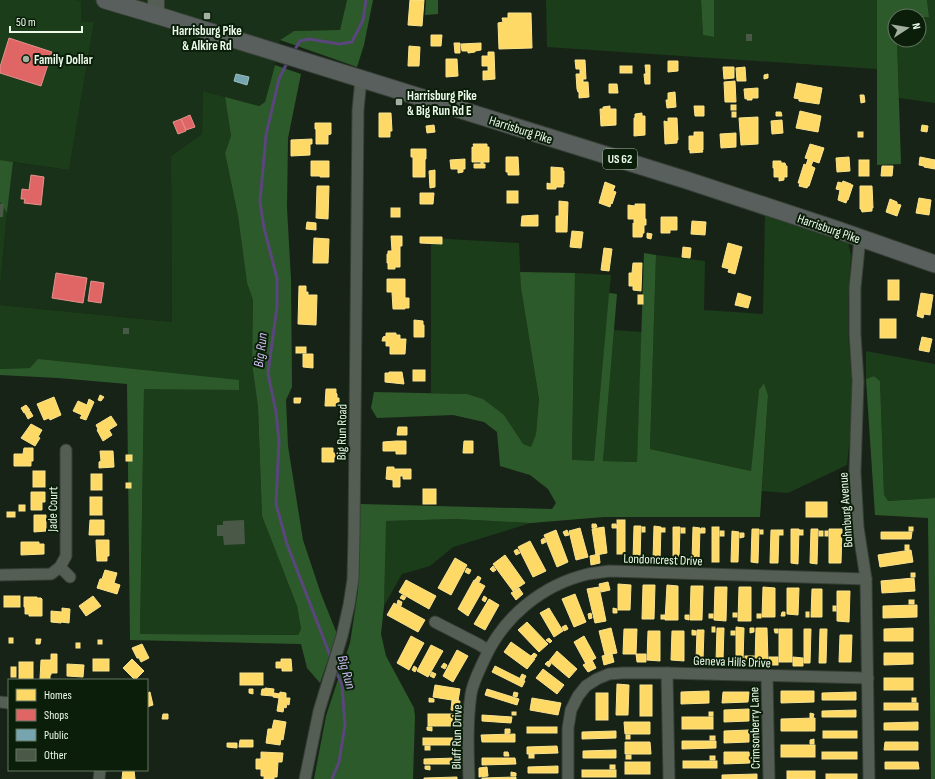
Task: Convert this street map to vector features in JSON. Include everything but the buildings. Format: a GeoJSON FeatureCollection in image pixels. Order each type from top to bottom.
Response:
{"type":"FeatureCollection","features":[{"type":"Feature","properties":{"kind":"main road","name":"Harrisburg Pike"},"geometry":{"type":"LineString","coordinates":[[105,0],[156,8],[278,53],[686,180],[935,264]]}},
{"type":"Feature","properties":{"kind":"street","name":"Big Run Road"},"geometry":{"type":"LineString","coordinates":[[305,779],[318,711],[342,636],[353,579],[358,110],[361,79]]}},
{"type":"Feature","properties":{"kind":"street","name":"Bohnburg Avenue"},"geometry":{"type":"LineString","coordinates":[[860,238],[855,288],[855,334],[858,381],[856,472],[858,527],[866,579],[869,779]]}},
{"type":"Feature","properties":{"kind":"street","name":"Jade Court"},"geometry":{"type":"LineString","coordinates":[[60,567],[66,556],[66,450]]}},
{"type":"Feature","properties":{"kind":"street"},"geometry":{"type":"LineString","coordinates":[[0,575],[51,574],[60,567],[70,577]]}},
{"type":"Feature","properties":{"kind":"street","name":"Londoncrest Drive"},"geometry":{"type":"LineString","coordinates":[[488,650],[506,624],[524,605],[563,583],[588,574],[610,571],[866,579]]}},
{"type":"Feature","properties":{"kind":"street"},"geometry":{"type":"LineString","coordinates":[[436,622],[488,650]]}},
{"type":"Feature","properties":{"kind":"street","name":"Bluff Run Drive"},"geometry":{"type":"LineString","coordinates":[[469,779],[469,713],[472,692],[488,650]]}},
{"type":"Feature","properties":{"kind":"street"},"geometry":{"type":"LineString","coordinates":[[667,673],[669,779]]}},
{"type":"Feature","properties":{"kind":"street","name":"Geneva Hills Drive"},"geometry":{"type":"LineString","coordinates":[[568,779],[568,728],[571,710],[578,696],[586,686],[609,674],[667,673],[868,678]]}},
{"type":"Feature","properties":{"kind":"street","name":"Crimsonberry Lane"},"geometry":{"type":"LineString","coordinates":[[767,676],[768,779]]}},
{"type":"Feature","properties":{"kind":"shaded area"},"geometry":{"type":"Polygon","coordinates":[[[0,0],[81,1],[81,21],[94,22],[69,170],[0,160],[0,0]]]}},
{"type":"Feature","properties":{"kind":"shaded area"},"geometry":{"type":"Polygon","coordinates":[[[76,0],[347,0],[340,30],[294,31],[280,40],[265,102],[258,106],[203,91],[202,134],[171,156],[172,322],[0,305],[0,287],[13,162],[69,170],[94,22],[81,21],[81,2],[76,0]]]}},
{"type":"Feature","properties":{"kind":"shaded area"},"geometry":{"type":"Polygon","coordinates":[[[546,0],[701,0],[703,35],[714,37],[714,0],[877,0],[877,69],[547,47],[546,0]]]}},
{"type":"Feature","properties":{"kind":"shaded area"},"geometry":{"type":"Polygon","coordinates":[[[927,0],[935,0],[935,103],[899,98],[897,48],[927,48],[927,17],[929,17],[927,0]]]}},
{"type":"Feature","properties":{"kind":"shaded area"},"geometry":{"type":"Polygon","coordinates":[[[203,91],[225,97],[231,136],[225,153],[238,216],[247,283],[253,300],[252,364],[258,407],[262,516],[297,606],[301,629],[298,635],[140,634],[144,388],[239,390],[30,368],[0,369],[0,305],[172,322],[171,156],[202,134],[203,91]]]}},
{"type":"Feature","properties":{"kind":"shaded area"},"geometry":{"type":"Polygon","coordinates":[[[0,202],[7,213],[0,287],[0,202]]]}},
{"type":"Feature","properties":{"kind":"shaded area"},"geometry":{"type":"Polygon","coordinates":[[[765,214],[848,242],[851,255],[848,301],[848,332],[852,386],[852,416],[847,465],[788,493],[762,491],[768,395],[764,383],[759,391],[751,471],[650,449],[656,255],[705,261],[704,310],[763,314],[765,214]]]}},
{"type":"Feature","properties":{"kind":"shaded area"},"geometry":{"type":"Polygon","coordinates":[[[431,238],[519,243],[521,288],[539,399],[536,434],[531,448],[523,445],[504,415],[467,394],[431,393],[431,238]]]}},
{"type":"Feature","properties":{"kind":"shaded area"},"geometry":{"type":"Polygon","coordinates":[[[575,273],[611,275],[594,461],[572,461],[575,273]]]}},
{"type":"Feature","properties":{"kind":"shaded area"},"geometry":{"type":"Polygon","coordinates":[[[614,330],[642,332],[637,462],[603,461],[614,330]]]}},
{"type":"Feature","properties":{"kind":"shaded area"},"geometry":{"type":"Polygon","coordinates":[[[866,351],[935,364],[935,498],[887,501],[884,495],[880,381],[874,376],[866,379],[866,351]]]}},
{"type":"Feature","properties":{"kind":"shaded area"},"geometry":{"type":"Polygon","coordinates":[[[456,519],[531,523],[453,547],[430,566],[402,574],[384,606],[385,521],[456,519]]]}},
{"type":"Feature","properties":{"kind":"green space"},"geometry":{"type":"Polygon","coordinates":[[[347,0],[373,0],[364,45],[357,67],[280,40],[294,31],[340,30],[347,0]]]}},
{"type":"Feature","properties":{"kind":"green space"},"geometry":{"type":"Polygon","coordinates":[[[426,0],[438,0],[438,14],[425,15],[426,0]]]}},
{"type":"Feature","properties":{"kind":"green space"},"geometry":{"type":"Polygon","coordinates":[[[701,0],[714,0],[714,37],[703,35],[701,0]]]}},
{"type":"Feature","properties":{"kind":"green space"},"geometry":{"type":"Polygon","coordinates":[[[877,0],[927,0],[929,17],[927,17],[927,8],[887,8],[887,48],[897,48],[901,164],[877,165],[877,0]]]}},
{"type":"Feature","properties":{"kind":"green space"},"geometry":{"type":"Polygon","coordinates":[[[275,65],[301,74],[288,138],[287,208],[291,279],[292,387],[286,400],[288,446],[303,540],[321,594],[337,634],[320,683],[307,668],[301,644],[130,640],[127,384],[0,375],[0,369],[30,368],[38,359],[239,380],[239,390],[144,389],[140,634],[298,635],[301,629],[297,606],[262,516],[258,407],[252,364],[253,300],[247,283],[238,216],[225,153],[231,136],[225,97],[259,106],[265,102],[275,65]]]}},
{"type":"Feature","properties":{"kind":"green space"},"geometry":{"type":"Polygon","coordinates":[[[0,160],[13,162],[7,213],[0,202],[0,160]]]}},
{"type":"Feature","properties":{"kind":"green space"},"geometry":{"type":"Polygon","coordinates":[[[644,253],[656,255],[650,449],[751,471],[759,390],[764,383],[768,395],[760,517],[604,517],[531,523],[456,519],[386,521],[384,606],[381,634],[386,656],[414,708],[413,779],[314,779],[326,716],[350,643],[358,591],[360,504],[552,509],[556,503],[548,489],[530,475],[500,466],[497,432],[484,422],[453,415],[377,418],[371,408],[374,392],[467,394],[483,399],[504,415],[523,444],[531,447],[536,434],[539,399],[521,288],[520,272],[575,273],[572,460],[594,461],[609,293],[617,294],[603,461],[637,462],[644,253]]]}},
{"type":"Feature","properties":{"kind":"green space"},"geometry":{"type":"Polygon","coordinates":[[[874,376],[880,381],[884,495],[888,501],[935,498],[935,779],[931,779],[928,518],[875,515],[866,379],[874,376]]]}},
{"type":"Feature","properties":{"kind":"waterway","name":"Big Run"},"geometry":{"type":"LineString","coordinates":[[294,51],[300,41],[309,39],[339,44],[352,42],[363,20],[366,0]]}},
{"type":"Feature","properties":{"kind":"waterway","name":"Big Run"},"geometry":{"type":"LineString","coordinates":[[288,61],[279,79],[266,135],[260,202],[264,228],[277,278],[277,307],[268,373],[276,412],[279,441],[276,504],[287,544],[331,658]]}},
{"type":"Feature","properties":{"kind":"waterway","name":"Big Run"},"geometry":{"type":"LineString","coordinates":[[332,779],[339,762],[345,725],[342,685],[335,669]]}},
{"type":"Feature","properties":{"kind":"place","name":"Harrisburg Pike & Alkire Rd"},"geometry":{"type":"Point","coordinates":[207,16]}},
{"type":"Feature","properties":{"kind":"place","name":"Family Dollar"},"geometry":{"type":"Point","coordinates":[26,59]}},
{"type":"Feature","properties":{"kind":"place","name":"Harrisburg Pike & Big Run Rd E"},"geometry":{"type":"Point","coordinates":[399,102]}}]}
